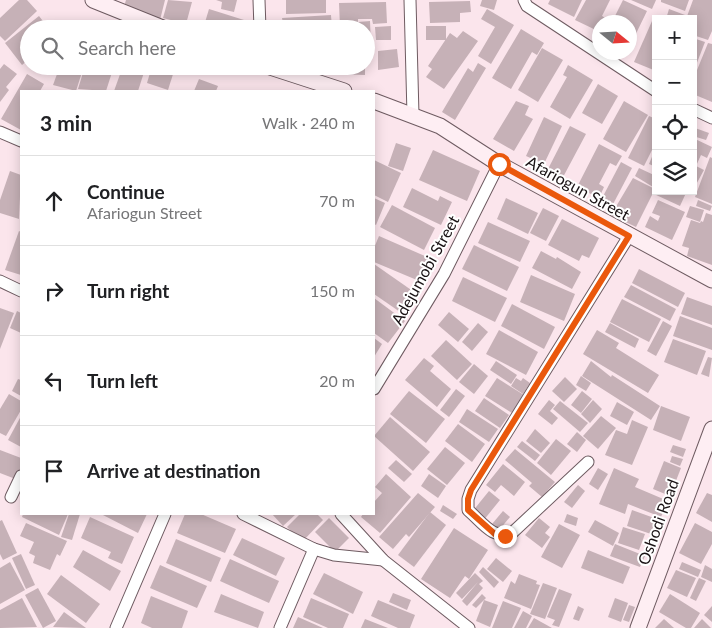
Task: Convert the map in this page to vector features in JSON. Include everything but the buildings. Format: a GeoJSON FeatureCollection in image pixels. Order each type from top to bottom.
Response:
{"type":"FeatureCollection","features":[{"type":"Feature","properties":{"kind":"street"},"geometry":{"type":"LineString","coordinates":[[93,0],[114,5],[146,20]]}},
{"type":"Feature","properties":{"kind":"street"},"geometry":{"type":"LineString","coordinates":[[260,0],[260,20]]}},
{"type":"Feature","properties":{"kind":"street"},"geometry":{"type":"LineString","coordinates":[[410,0],[413,115]]}},
{"type":"Feature","properties":{"kind":"street"},"geometry":{"type":"LineString","coordinates":[[524,0],[527,6],[652,88]]}},
{"type":"Feature","properties":{"kind":"street"},"geometry":{"type":"LineString","coordinates":[[295,75],[341,90]]}},
{"type":"Feature","properties":{"kind":"street","name":"Afariogun Street"},"geometry":{"type":"LineString","coordinates":[[375,101],[440,126],[499,164],[712,280]]}},
{"type":"Feature","properties":{"kind":"street"},"geometry":{"type":"LineString","coordinates":[[697,111],[712,118]]}},
{"type":"Feature","properties":{"kind":"street"},"geometry":{"type":"LineString","coordinates":[[0,132],[20,141]]}},
{"type":"Feature","properties":{"kind":"street","name":"Adejumobi Street"},"geometry":{"type":"LineString","coordinates":[[375,387],[444,274],[499,164]]}},
{"type":"Feature","properties":{"kind":"street"},"geometry":{"type":"LineString","coordinates":[[588,462],[512,533],[505,536],[496,535],[468,510],[468,499],[471,490],[629,236]]}},
{"type":"Feature","properties":{"kind":"street"},"geometry":{"type":"LineString","coordinates":[[0,281],[20,291]]}},
{"type":"Feature","properties":{"kind":"street","name":"Oshodi Road"},"geometry":{"type":"LineString","coordinates":[[638,628],[712,429]]}},
{"type":"Feature","properties":{"kind":"street"},"geometry":{"type":"LineString","coordinates":[[11,497],[20,478]]}},
{"type":"Feature","properties":{"kind":"street"},"geometry":{"type":"LineString","coordinates":[[116,628],[165,515]]}},
{"type":"Feature","properties":{"kind":"street"},"geometry":{"type":"LineString","coordinates":[[245,515],[314,549],[334,555],[383,560]]}},
{"type":"Feature","properties":{"kind":"street"},"geometry":{"type":"LineString","coordinates":[[342,515],[383,560],[469,628]]}},
{"type":"Feature","properties":{"kind":"street"},"geometry":{"type":"LineString","coordinates":[[280,628],[314,549]]}},
{"type":"Feature","properties":{"kind":"route"},"geometry":{"type":"LineString","coordinates":[[499,164],[629,236],[471,490],[468,499],[468,510],[496,535],[505,536]]}}]}
